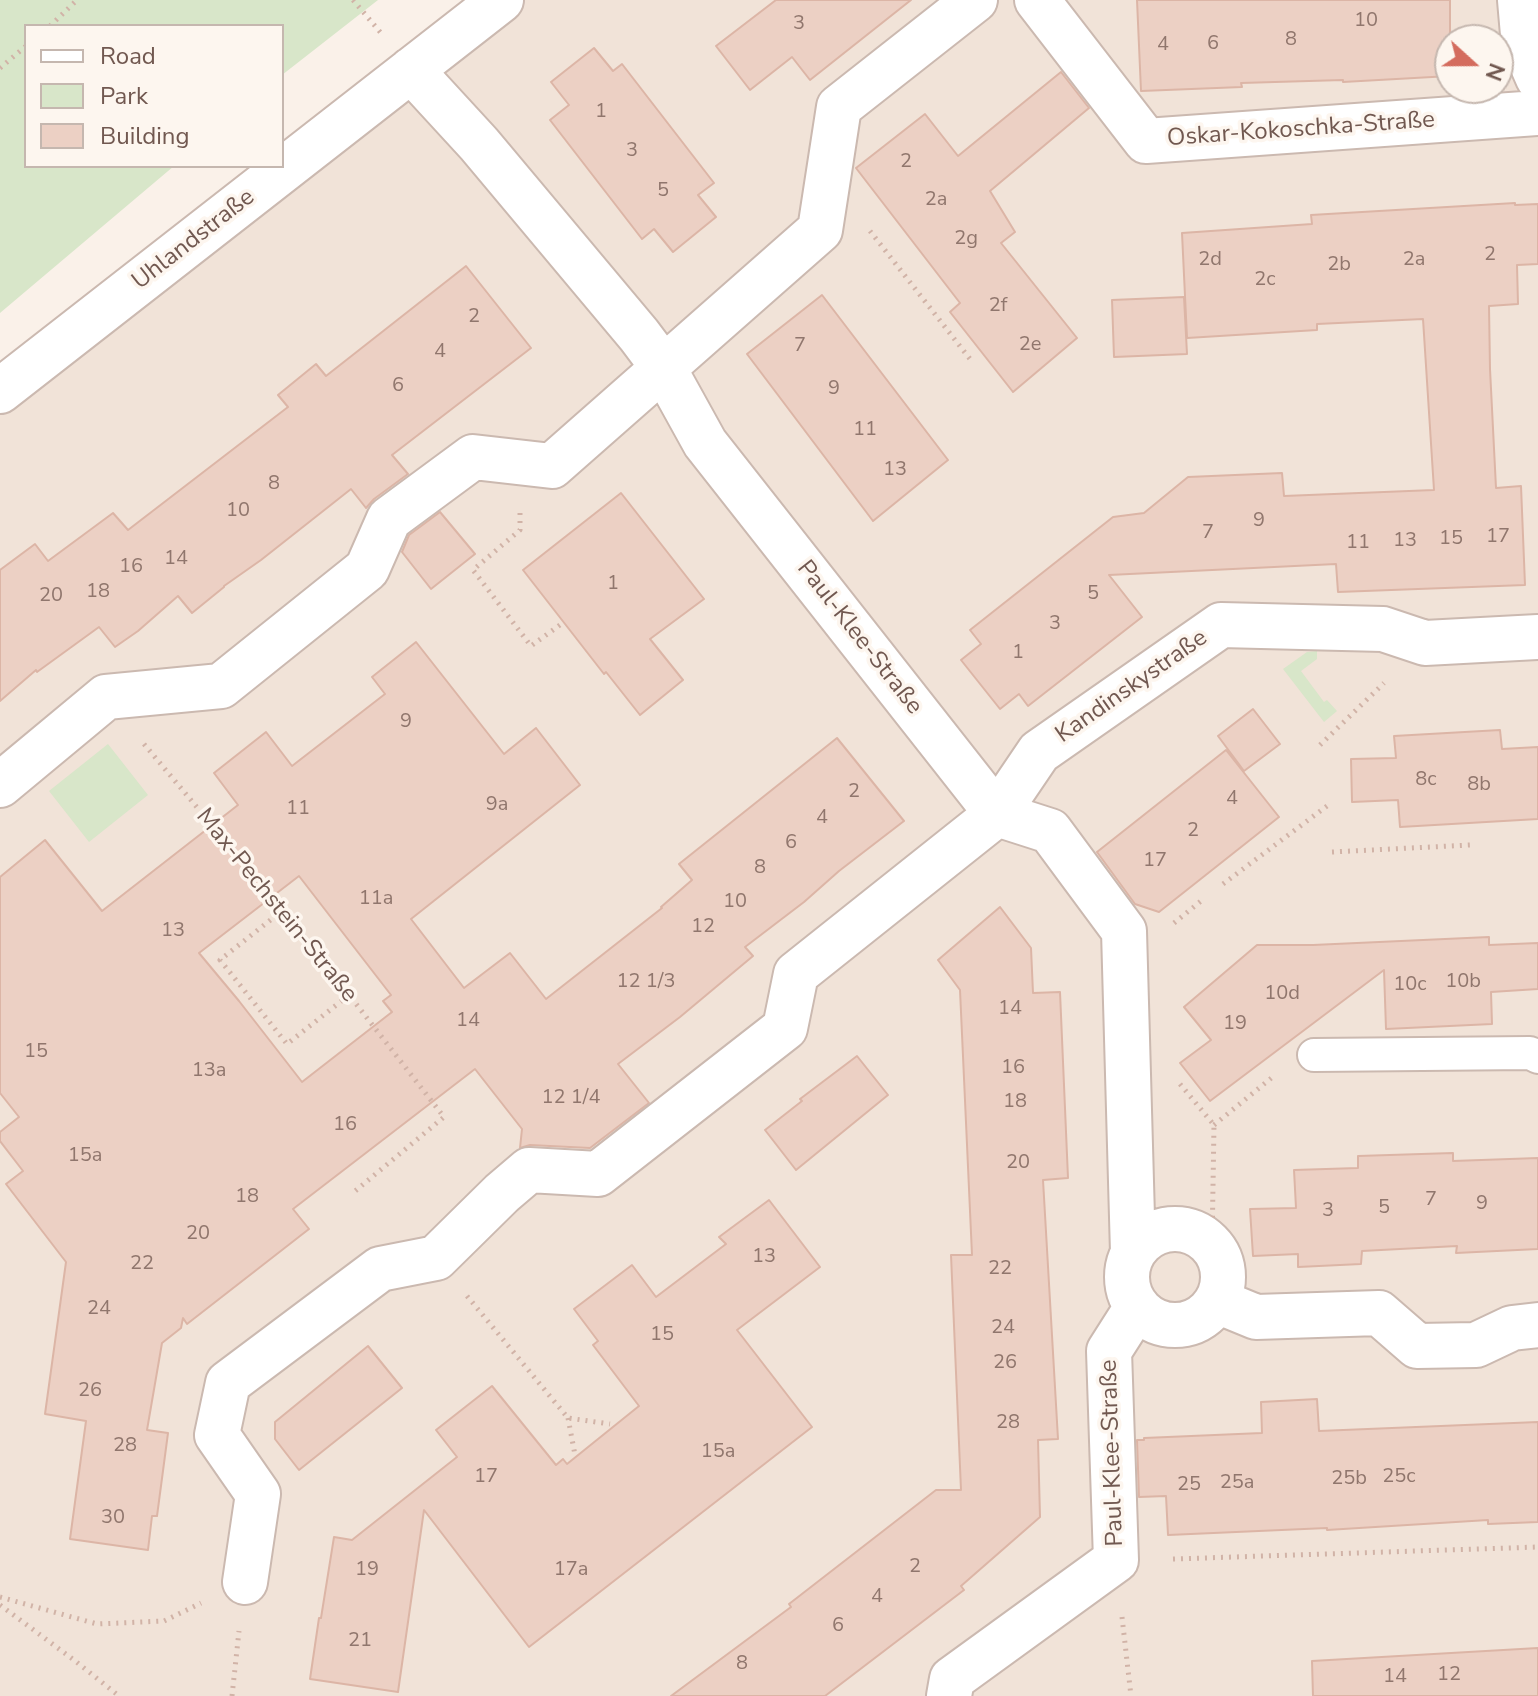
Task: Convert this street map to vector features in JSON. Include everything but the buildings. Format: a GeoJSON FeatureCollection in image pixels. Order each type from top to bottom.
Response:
{"type":"FeatureCollection","features":[{"type":"Feature","properties":{"kind":"street","name":"Uhlandstraße"},"geometry":{"type":"LineString","coordinates":[[0,391],[501,0]]}},
{"type":"Feature","properties":{"kind":"street"},"geometry":{"type":"LineString","coordinates":[[0,785],[106,697],[221,686],[367,569],[389,519],[473,457],[552,466],[820,230],[839,107],[975,0]]}},
{"type":"Feature","properties":{"kind":"street","name":"Oskar-Kokoschka-Straße"},"geometry":{"type":"LineString","coordinates":[[1037,0],[1146,141],[1538,113]]}},
{"type":"Feature","properties":{"kind":"street"},"geometry":{"type":"LineString","coordinates":[[1520,0],[1524,46],[1538,78]]}},
{"type":"Feature","properties":{"kind":"street","name":"Paul-Klee-Straße"},"geometry":{"type":"LineString","coordinates":[[411,70],[479,144],[639,335],[663,367],[705,443],[997,814]]}},
{"type":"Feature","properties":{"kind":"street","name":"Kandinskystraße"},"geometry":{"type":"LineString","coordinates":[[436,1258],[529,1170],[598,1174],[785,1028],[796,974],[997,814],[1039,752],[1221,625],[1383,629],[1425,643],[1538,637]]}},
{"type":"Feature","properties":{"kind":"street"},"geometry":{"type":"LineString","coordinates":[[997,814],[1050,831],[1124,931],[1133,1253]]}},
{"type":"Feature","properties":{"kind":"street"},"geometry":{"type":"LineString","coordinates":[[1186,1231],[1201,1236],[1212,1247],[1219,1259],[1221,1287],[1217,1301],[1206,1313],[1178,1325],[1162,1324],[1137,1307],[1130,1294],[1128,1266],[1133,1253],[1143,1241],[1156,1233],[1186,1231]]}},
{"type":"Feature","properties":{"kind":"street"},"geometry":{"type":"LineString","coordinates":[[244,1586],[258,1494],[217,1435],[228,1383],[380,1269],[436,1258]]}},
{"type":"Feature","properties":{"kind":"street"},"geometry":{"type":"LineString","coordinates":[[1217,1301],[1256,1317],[1379,1313],[1417,1346],[1476,1345],[1512,1328],[1538,1325]]}},
{"type":"Feature","properties":{"kind":"street","name":"Paul-Klee-Straße"},"geometry":{"type":"LineString","coordinates":[[1116,1560],[1109,1351],[1137,1307]]}},
{"type":"Feature","properties":{"kind":"street"},"geometry":{"type":"LineString","coordinates":[[949,1696],[952,1679],[1116,1560]]}},
{"type":"Feature","properties":{"kind":"lane"},"geometry":{"type":"LineString","coordinates":[[1314,1055],[1530,1053],[1538,1057]]}},
{"type":"Feature","properties":{"kind":"path"},"geometry":{"type":"LineString","coordinates":[[52,24],[77,0]]}},
{"type":"Feature","properties":{"kind":"path"},"geometry":{"type":"LineString","coordinates":[[0,68],[24,48]]}},
{"type":"Feature","properties":{"kind":"path"},"geometry":{"type":"LineString","coordinates":[[820,230],[858,216],[970,359]]}},
{"type":"Feature","properties":{"kind":"path"},"geometry":{"type":"LineString","coordinates":[[518,462],[520,530],[473,570],[531,646],[564,622]]}},
{"type":"Feature","properties":{"kind":"path"},"geometry":{"type":"LineString","coordinates":[[1320,745],[1425,643]]}},
{"type":"Feature","properties":{"kind":"path","name":"Max-Pechstein-Straße"},"geometry":{"type":"LineString","coordinates":[[106,697],[283,910],[444,1117],[354,1192]]}},
{"type":"Feature","properties":{"kind":"path"},"geometry":{"type":"LineString","coordinates":[[1223,884],[1327,806]]}},
{"type":"Feature","properties":{"kind":"path"},"geometry":{"type":"LineString","coordinates":[[1332,852],[1470,845]]}},
{"type":"Feature","properties":{"kind":"path"},"geometry":{"type":"LineString","coordinates":[[283,910],[220,960],[287,1044],[349,995]]}},
{"type":"Feature","properties":{"kind":"path"},"geometry":{"type":"LineString","coordinates":[[1127,1039],[1151,1049],[1214,1125],[1212,1247]]}},
{"type":"Feature","properties":{"kind":"path"},"geometry":{"type":"LineString","coordinates":[[1214,1125],[1296,1057],[1314,1055]]}},
{"type":"Feature","properties":{"kind":"path"},"geometry":{"type":"LineString","coordinates":[[436,1258],[568,1418],[575,1455]]}},
{"type":"Feature","properties":{"kind":"path"},"geometry":{"type":"LineString","coordinates":[[568,1418],[610,1424]]}},
{"type":"Feature","properties":{"kind":"path"},"geometry":{"type":"LineString","coordinates":[[1173,1559],[1538,1547]]}},
{"type":"Feature","properties":{"kind":"path"},"geometry":{"type":"LineString","coordinates":[[1116,1560],[1131,1696]]}},
{"type":"Feature","properties":{"kind":"path"},"geometry":{"type":"LineString","coordinates":[[0,1597],[97,1624],[164,1621],[244,1586],[232,1696]]}},
{"type":"Feature","properties":{"kind":"path"},"geometry":{"type":"LineString","coordinates":[[0,1605],[119,1696]]}},
{"type":"Feature","properties":{"kind":"shaded area"},"geometry":{"type":"Polygon","coordinates":[[[503,0],[1538,0],[1538,1696],[0,1696],[0,391],[503,0]]]}},
{"type":"Feature","properties":{"kind":"green space"},"geometry":{"type":"Polygon","coordinates":[[[0,0],[378,0],[284,73],[284,24],[24,24],[24,168],[172,168],[0,313],[0,0]]]}},
{"type":"Feature","properties":{"kind":"green space"},"geometry":{"type":"Polygon","coordinates":[[[1317,651],[1317,659],[1301,671],[1324,702],[1327,700],[1337,711],[1324,722],[1283,669],[1307,652],[1317,651]]]}},
{"type":"Feature","properties":{"kind":"green space"},"geometry":{"type":"Polygon","coordinates":[[[108,744],[148,795],[89,842],[49,791],[108,744]]]}}]}
